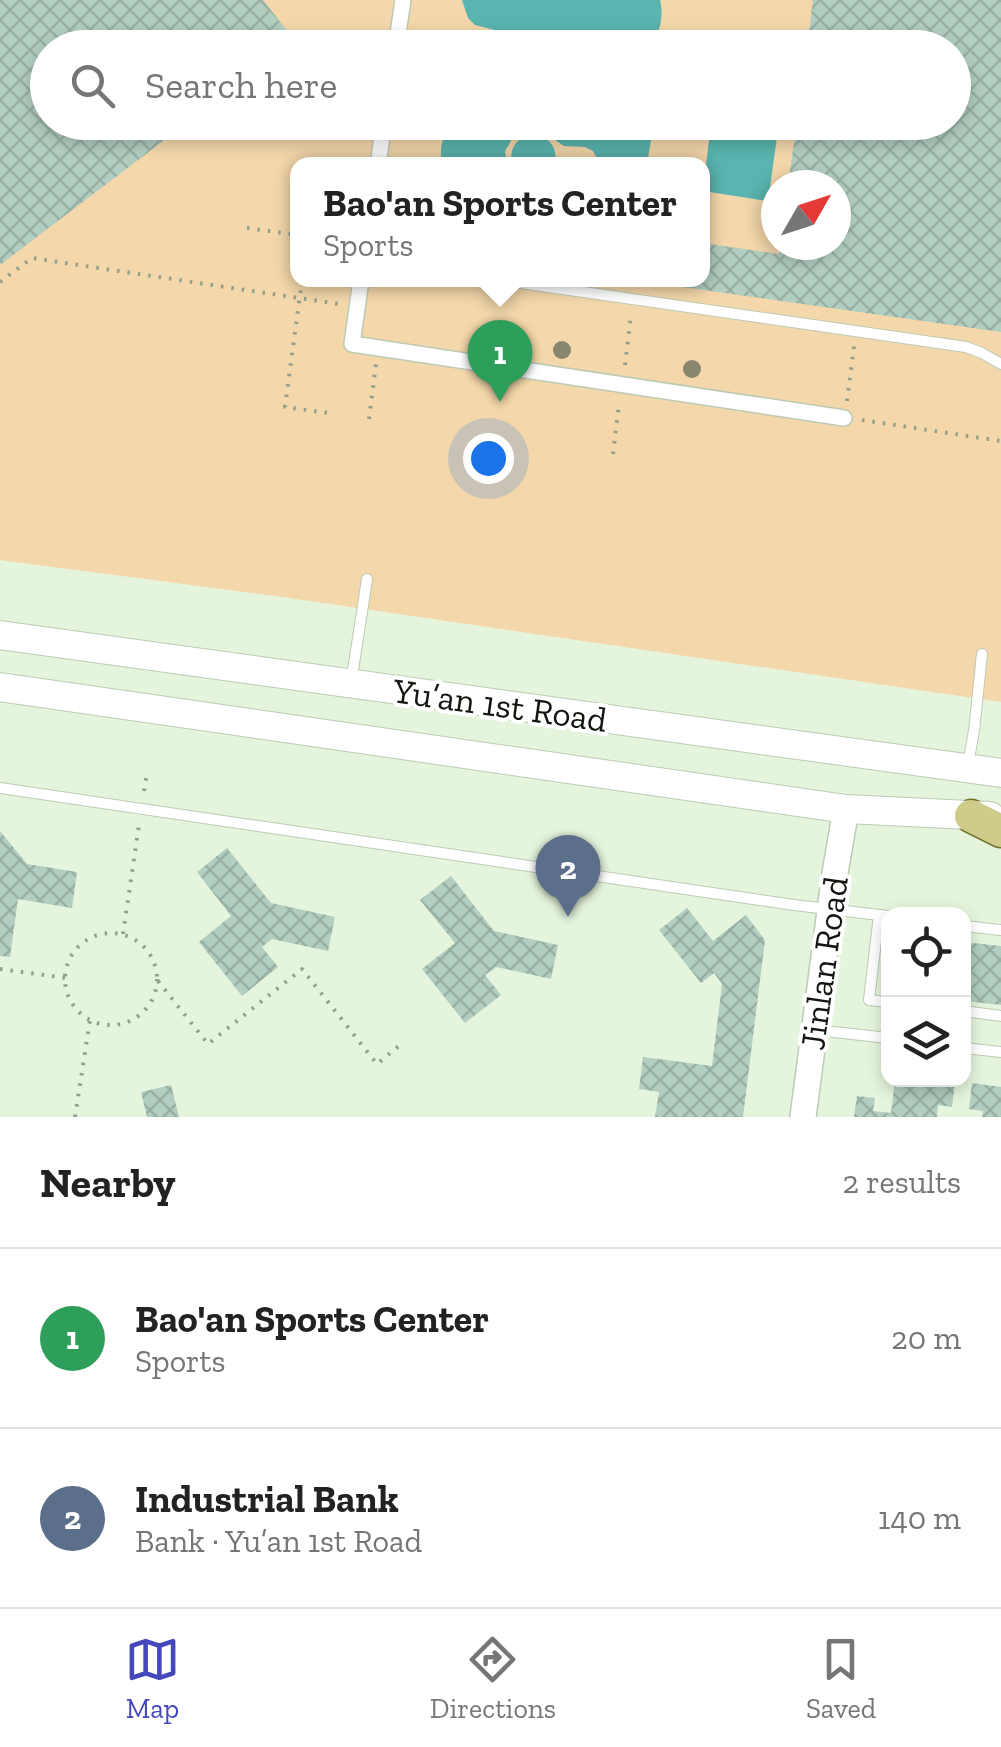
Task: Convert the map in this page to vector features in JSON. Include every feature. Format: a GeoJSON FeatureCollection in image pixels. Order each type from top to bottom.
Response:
{"type":"FeatureCollection","features":[{"type":"Feature","properties":{"kind":"main road","name":"Yu’an 1st Road"},"geometry":{"type":"LineString","coordinates":[[0,635],[1001,773]]}},
{"type":"Feature","properties":{"kind":"main road","name":"Yu’an 1st Road"},"geometry":{"type":"LineString","coordinates":[[0,687],[846,809],[986,816]]}},
{"type":"Feature","properties":{"kind":"main road"},"geometry":{"type":"LineString","coordinates":[[986,816],[1001,831]]}},
{"type":"Feature","properties":{"kind":"street"},"geometry":{"type":"LineString","coordinates":[[398,30],[402,0]]}},
{"type":"Feature","properties":{"kind":"street"},"geometry":{"type":"LineString","coordinates":[[361,287],[352,344],[844,418]]}},
{"type":"Feature","properties":{"kind":"street","name":"Jinlan Road"},"geometry":{"type":"LineString","coordinates":[[802,1117],[846,809]]}},
{"type":"Feature","properties":{"kind":"lane"},"geometry":{"type":"LineString","coordinates":[[549,287],[966,347],[1001,364]]}},
{"type":"Feature","properties":{"kind":"lane"},"geometry":{"type":"LineString","coordinates":[[351,684],[367,579]]}},
{"type":"Feature","properties":{"kind":"lane"},"geometry":{"type":"LineString","coordinates":[[966,770],[982,654]]}},
{"type":"Feature","properties":{"kind":"lane"},"geometry":{"type":"LineString","coordinates":[[0,788],[881,916]]}},
{"type":"Feature","properties":{"kind":"lane"},"geometry":{"type":"LineString","coordinates":[[971,927],[1001,930]]}},
{"type":"Feature","properties":{"kind":"lane"},"geometry":{"type":"LineString","coordinates":[[881,934],[870,1000],[881,1001]]}},
{"type":"Feature","properties":{"kind":"lane"},"geometry":{"type":"LineString","coordinates":[[971,1012],[1001,1016]]}},
{"type":"Feature","properties":{"kind":"lane"},"geometry":{"type":"LineString","coordinates":[[815,1030],[881,1037]]}},
{"type":"Feature","properties":{"kind":"lane"},"geometry":{"type":"LineString","coordinates":[[971,1049],[1001,1052]]}},
{"type":"Feature","properties":{"kind":"path"},"geometry":{"type":"LineString","coordinates":[[247,228],[290,234]]}},
{"type":"Feature","properties":{"kind":"path"},"geometry":{"type":"LineString","coordinates":[[0,282],[32,258],[358,307]]}},
{"type":"Feature","properties":{"kind":"path"},"geometry":{"type":"LineString","coordinates":[[301,287],[285,407],[328,413]]}},
{"type":"Feature","properties":{"kind":"path"},"geometry":{"type":"LineString","coordinates":[[613,454],[634,299]]}},
{"type":"Feature","properties":{"kind":"path"},"geometry":{"type":"LineString","coordinates":[[856,332],[844,418],[1001,441]]}},
{"type":"Feature","properties":{"kind":"path"},"geometry":{"type":"LineString","coordinates":[[369,419],[378,347]]}},
{"type":"Feature","properties":{"kind":"path"},"geometry":{"type":"LineString","coordinates":[[144,791],[147,773]]}},
{"type":"Feature","properties":{"kind":"path"},"geometry":{"type":"LineString","coordinates":[[122,934],[139,827]]}},
{"type":"Feature","properties":{"kind":"path"},"geometry":{"type":"LineString","coordinates":[[108,933],[136,940],[148,951],[158,981],[147,1010],[135,1020],[105,1025],[78,1012],[70,999],[66,978],[71,956],[81,944],[108,933]]}},
{"type":"Feature","properties":{"kind":"path"},"geometry":{"type":"LineString","coordinates":[[0,968],[66,978]]}},
{"type":"Feature","properties":{"kind":"path"},"geometry":{"type":"LineString","coordinates":[[158,981],[208,1044],[302,970],[377,1064],[400,1045]]}},
{"type":"Feature","properties":{"kind":"path"},"geometry":{"type":"LineString","coordinates":[[75,1117],[90,1020]]}},
{"type":"Feature","properties":{"kind":"shaded area"},"geometry":{"type":"Polygon","coordinates":[[[0,0],[1001,0],[1001,702],[0,560],[0,0]]]}},
{"type":"Feature","properties":{"kind":"water"},"geometry":{"type":"Polygon","coordinates":[[[462,0],[660,0],[661,18],[659,30],[495,30],[475,25],[462,0]]]}},
{"type":"Feature","properties":{"kind":"water"},"geometry":{"type":"Polygon","coordinates":[[[519,140],[546,140],[555,157],[511,157],[519,140]]]}},
{"type":"Feature","properties":{"kind":"water"},"geometry":{"type":"Polygon","coordinates":[[[555,140],[651,140],[648,157],[596,157],[585,147],[564,146],[555,140]]]}},
{"type":"Feature","properties":{"kind":"water"},"geometry":{"type":"Polygon","coordinates":[[[709,140],[777,140],[772,170],[761,170],[761,200],[710,192],[709,140]]]}},
{"type":"Feature","properties":{"kind":"water"},"geometry":{"type":"Polygon","coordinates":[[[511,141],[506,157],[441,157],[442,142],[511,141]]]}},
{"type":"Feature","properties":{"kind":"building"},"geometry":{"type":"Polygon","coordinates":[[[0,0],[263,0],[286,30],[30,30],[30,140],[164,140],[0,265],[0,0]]]}},
{"type":"Feature","properties":{"kind":"building"},"geometry":{"type":"Polygon","coordinates":[[[813,0],[1001,0],[1001,332],[682,287],[710,287],[710,244],[761,251],[761,260],[851,260],[851,170],[790,170],[794,140],[971,140],[971,30],[809,30],[813,0]]]}},
{"type":"Feature","properties":{"kind":"building"},"geometry":{"type":"Polygon","coordinates":[[[0,831],[27,864],[77,872],[72,908],[18,899],[10,957],[0,956],[0,831]]]}},
{"type":"Feature","properties":{"kind":"building"},"geometry":{"type":"Polygon","coordinates":[[[227,848],[271,903],[335,917],[328,951],[272,939],[262,947],[278,967],[242,996],[199,942],[231,916],[197,872],[227,848]]]}},
{"type":"Feature","properties":{"kind":"building"},"geometry":{"type":"Polygon","coordinates":[[[451,876],[494,931],[558,945],[551,979],[496,967],[485,975],[501,995],[465,1023],[422,969],[455,943],[420,900],[451,876]]]}},
{"type":"Feature","properties":{"kind":"building"},"geometry":{"type":"Polygon","coordinates":[[[687,908],[713,941],[746,915],[765,940],[743,1117],[655,1117],[659,1092],[639,1089],[643,1057],[712,1066],[722,984],[714,973],[701,983],[659,930],[687,908]]]}},
{"type":"Feature","properties":{"kind":"building"},"geometry":{"type":"Polygon","coordinates":[[[971,943],[1001,946],[1001,1005],[971,1002],[971,943]]]}},
{"type":"Feature","properties":{"kind":"building"},"geometry":{"type":"Polygon","coordinates":[[[972,1083],[1001,1087],[1001,1117],[982,1117],[983,1111],[969,1109],[972,1083]]]}},
{"type":"Feature","properties":{"kind":"building"},"geometry":{"type":"Polygon","coordinates":[[[171,1085],[179,1117],[147,1117],[141,1092],[171,1085]]]}},
{"type":"Feature","properties":{"kind":"building"},"geometry":{"type":"Polygon","coordinates":[[[894,1087],[954,1087],[952,1107],[938,1105],[937,1117],[854,1117],[857,1096],[875,1098],[873,1111],[891,1113],[894,1087]]]}},
{"type":"Feature","properties":{"kind":"place","name":"Bao'an Sports Center"},"geometry":{"type":"Point","coordinates":[500,402]}},
{"type":"Feature","properties":{"kind":"place","name":"Industrial Bank"},"geometry":{"type":"Point","coordinates":[568,917]}}]}
